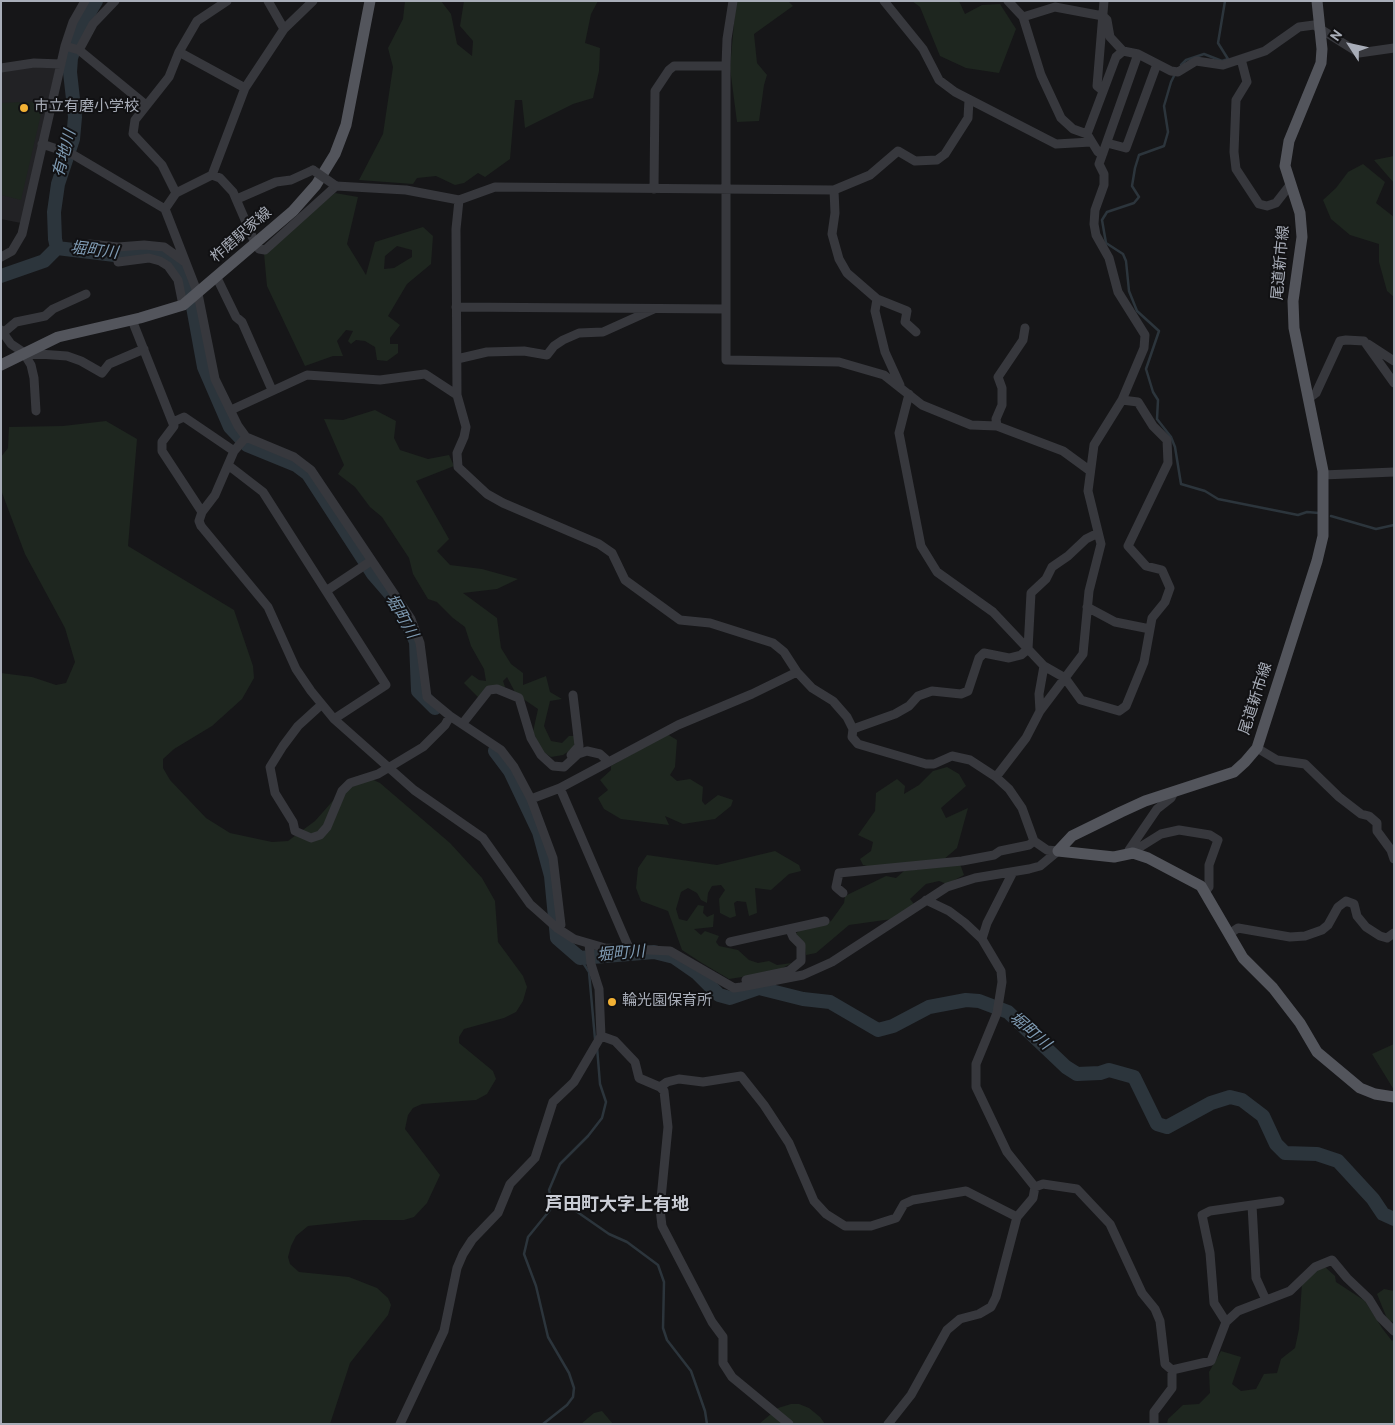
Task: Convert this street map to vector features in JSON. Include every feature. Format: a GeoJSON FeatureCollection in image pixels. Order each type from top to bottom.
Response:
{"type":"FeatureCollection","features":[{"type":"Feature","properties":{"kind":"main road","name":"柞磨駅家線"},"geometry":{"type":"LineString","coordinates":[[1,365],[23,352],[58,338],[132,320],[190,300],[293,212],[316,185],[335,154],[346,125],[370,1]]}},
{"type":"Feature","properties":{"kind":"main road","name":"尾道新市線"},"geometry":{"type":"LineString","coordinates":[[1058,851],[1072,836],[1145,801],[1234,772],[1257,748],[1317,561],[1323,536],[1323,474],[1294,328],[1293,301],[1302,237],[1300,214],[1285,166],[1287,152],[1321,63],[1317,1]]}},
{"type":"Feature","properties":{"kind":"main road"},"geometry":{"type":"LineString","coordinates":[[1058,851],[1114,857],[1130,854],[1148,858],[1201,886],[1243,958],[1273,988],[1300,1023],[1317,1052],[1360,1088],[1375,1094],[1394,1097]]}},
{"type":"Feature","properties":{"kind":"street"},"geometry":{"type":"LineString","coordinates":[[1,257],[12,251],[22,234],[65,46],[73,22],[85,1]]}},
{"type":"Feature","properties":{"kind":"street"},"geometry":{"type":"LineString","coordinates":[[79,50],[93,24],[115,1]]}},
{"type":"Feature","properties":{"kind":"street"},"geometry":{"type":"LineString","coordinates":[[176,193],[162,165],[133,134],[135,120],[169,77],[179,52],[197,21],[227,1]]}},
{"type":"Feature","properties":{"kind":"street"},"geometry":{"type":"LineString","coordinates":[[165,210],[176,193],[212,175],[245,88],[284,29],[313,1]]}},
{"type":"Feature","properties":{"kind":"street"},"geometry":{"type":"LineString","coordinates":[[733,1],[727,39],[726,66],[726,360],[840,362],[884,374],[922,405],[971,425],[997,426],[1064,451],[1089,470]]}},
{"type":"Feature","properties":{"kind":"street"},"geometry":{"type":"LineString","coordinates":[[884,1],[924,49],[939,80],[969,100],[1056,144],[1089,138]]}},
{"type":"Feature","properties":{"kind":"street"},"geometry":{"type":"LineString","coordinates":[[1008,1],[1023,18],[1041,75],[1061,118],[1073,129],[1089,138],[1098,152],[1103,153]]}},
{"type":"Feature","properties":{"kind":"street"},"geometry":{"type":"LineString","coordinates":[[1102,90],[1098,86],[1104,1]]}},
{"type":"Feature","properties":{"kind":"street"},"geometry":{"type":"LineString","coordinates":[[269,2],[284,29]]}},
{"type":"Feature","properties":{"kind":"street"},"geometry":{"type":"LineString","coordinates":[[1023,18],[1054,7],[1103,16],[1107,20],[1110,37],[1123,51],[1138,54],[1174,71],[1196,61],[1223,66],[1265,51],[1299,27],[1314,25],[1360,53],[1394,48]]}},
{"type":"Feature","properties":{"kind":"street"},"geometry":{"type":"LineString","coordinates":[[65,46],[79,50],[146,104]]}},
{"type":"Feature","properties":{"kind":"street"},"geometry":{"type":"LineString","coordinates":[[1089,138],[1102,90],[1116,58],[1123,51]]}},
{"type":"Feature","properties":{"kind":"street"},"geometry":{"type":"LineString","coordinates":[[179,52],[245,88]]}},
{"type":"Feature","properties":{"kind":"street"},"geometry":{"type":"LineString","coordinates":[[996,777],[1026,738],[1040,711],[1082,654],[1087,608],[1101,544],[1088,491],[1089,470],[1094,445],[1122,400],[1144,348],[1145,335],[1118,292],[1109,258],[1096,235],[1095,210],[1104,185],[1104,174],[1099,164],[1138,54]]}},
{"type":"Feature","properties":{"kind":"street"},"geometry":{"type":"LineString","coordinates":[[1241,59],[1247,82],[1236,100],[1234,152],[1236,170],[1259,204],[1267,206],[1276,203],[1290,185]]}},
{"type":"Feature","properties":{"kind":"street"},"geometry":{"type":"LineString","coordinates":[[1,68],[34,63],[61,64]]}},
{"type":"Feature","properties":{"kind":"street"},"geometry":{"type":"LineString","coordinates":[[1107,143],[1126,148],[1157,64]]}},
{"type":"Feature","properties":{"kind":"street"},"geometry":{"type":"LineString","coordinates":[[654,190],[654,92],[669,70],[674,66],[726,66]]}},
{"type":"Feature","properties":{"kind":"street"},"geometry":{"type":"LineString","coordinates":[[237,199],[276,182],[291,180],[313,170],[336,186],[406,190],[459,200],[496,187],[654,190],[834,190],[870,176],[898,151],[915,161],[937,160],[945,154],[968,118],[969,100]]}},
{"type":"Feature","properties":{"kind":"street"},"geometry":{"type":"LineString","coordinates":[[42,144],[72,154],[165,210],[176,249],[185,262],[190,300],[215,379],[238,426],[246,436],[294,457],[311,470],[411,619],[420,643],[427,697],[450,716],[501,750],[514,767],[531,799],[553,858],[561,925],[557,928]]}},
{"type":"Feature","properties":{"kind":"street"},"geometry":{"type":"LineString","coordinates":[[212,175],[220,178],[234,192],[255,243],[259,249],[265,250],[336,186]]}},
{"type":"Feature","properties":{"kind":"street"},"geometry":{"type":"LineString","coordinates":[[834,190],[835,213],[832,234],[839,259],[847,274],[878,299],[907,311],[905,322],[916,332]]}},
{"type":"Feature","properties":{"kind":"street"},"geometry":{"type":"LineString","coordinates":[[459,200],[456,229],[457,395],[466,426],[464,437],[456,453],[458,467],[487,494],[503,504],[599,544],[612,553],[625,580],[680,620],[710,623],[773,644],[784,652],[797,672],[812,688],[833,701],[847,717],[853,730],[852,737],[858,744],[926,764],[934,764],[952,756],[970,760],[996,777],[1009,789],[1022,808],[1034,841],[1047,850],[1058,851]]}},
{"type":"Feature","properties":{"kind":"street"},"geometry":{"type":"LineString","coordinates":[[89,244],[118,247],[144,245],[176,249]]}},
{"type":"Feature","properties":{"kind":"street"},"geometry":{"type":"LineString","coordinates":[[160,261],[176,249]]}},
{"type":"Feature","properties":{"kind":"street"},"geometry":{"type":"LineString","coordinates":[[118,262],[149,258],[160,261],[168,266],[190,300]]}},
{"type":"Feature","properties":{"kind":"street"},"geometry":{"type":"LineString","coordinates":[[217,278],[236,317],[242,322],[272,390]]}},
{"type":"Feature","properties":{"kind":"street"},"geometry":{"type":"LineString","coordinates":[[1,347],[4,334],[16,322],[45,316],[53,309],[86,294]]}},
{"type":"Feature","properties":{"kind":"street"},"geometry":{"type":"LineString","coordinates":[[878,299],[875,311],[884,352],[905,391],[899,433],[921,546],[937,572],[993,612],[1044,666],[1065,678],[1081,700],[1119,711],[1126,706],[1144,662],[1152,618],[1164,602],[1170,588],[1162,570],[1146,566],[1128,546],[1168,463],[1167,440],[1152,426],[1138,402],[1122,400]]}},
{"type":"Feature","properties":{"kind":"street"},"geometry":{"type":"LineString","coordinates":[[456,307],[726,309]]}},
{"type":"Feature","properties":{"kind":"street"},"geometry":{"type":"LineString","coordinates":[[457,358],[488,352],[524,352],[547,355],[554,346],[563,340],[579,333],[603,332],[654,311],[654,308]]}},
{"type":"Feature","properties":{"kind":"street"},"geometry":{"type":"LineString","coordinates":[[132,320],[174,426],[162,442],[162,451],[202,512]]}},
{"type":"Feature","properties":{"kind":"street"},"geometry":{"type":"LineString","coordinates":[[997,426],[996,419],[1002,405],[1002,388],[998,377],[1023,340],[1025,328]]}},
{"type":"Feature","properties":{"kind":"street"},"geometry":{"type":"LineString","coordinates":[[4,334],[23,352],[31,365],[34,378],[36,410]]}},
{"type":"Feature","properties":{"kind":"street"},"geometry":{"type":"LineString","coordinates":[[1308,399],[1316,393],[1340,341],[1357,339],[1364,341],[1394,361]]}},
{"type":"Feature","properties":{"kind":"street"},"geometry":{"type":"LineString","coordinates":[[1364,341],[1394,383]]}},
{"type":"Feature","properties":{"kind":"street"},"geometry":{"type":"LineString","coordinates":[[23,352],[67,356],[81,361],[102,373],[110,364],[144,349]]}},
{"type":"Feature","properties":{"kind":"street"},"geometry":{"type":"LineString","coordinates":[[231,410],[307,375],[380,380],[425,374],[457,395]]}},
{"type":"Feature","properties":{"kind":"street"},"geometry":{"type":"LineString","coordinates":[[173,422],[184,417],[235,449]]}},
{"type":"Feature","properties":{"kind":"street"},"geometry":{"type":"LineString","coordinates":[[246,436],[235,449],[215,495],[202,512],[199,521],[201,526],[268,607],[296,669],[321,705],[334,719],[414,790],[483,838],[530,904],[557,928],[574,939],[593,945],[670,951],[734,988],[746,986],[810,972],[832,962],[926,900],[960,882],[1012,874],[1040,866],[1058,851]]}},
{"type":"Feature","properties":{"kind":"street"},"geometry":{"type":"LineString","coordinates":[[228,465],[263,492],[386,685],[334,719]]}},
{"type":"Feature","properties":{"kind":"street"},"geometry":{"type":"LineString","coordinates":[[1323,474],[1394,472]]}},
{"type":"Feature","properties":{"kind":"street"},"geometry":{"type":"LineString","coordinates":[[853,730],[895,714],[909,706],[918,696],[932,691],[961,694],[968,691],[979,658],[984,653],[1009,658],[1022,655],[1028,649],[1031,592],[1046,579],[1052,567],[1068,556],[1086,539],[1098,533]]}},
{"type":"Feature","properties":{"kind":"street"},"geometry":{"type":"LineString","coordinates":[[326,591],[371,561]]}},
{"type":"Feature","properties":{"kind":"street"},"geometry":{"type":"LineString","coordinates":[[1087,608],[1115,622],[1150,629]]}},
{"type":"Feature","properties":{"kind":"street"},"geometry":{"type":"LineString","coordinates":[[1040,711],[1039,694],[1044,666]]}},
{"type":"Feature","properties":{"kind":"street"},"geometry":{"type":"LineString","coordinates":[[531,799],[560,788],[638,749],[678,725],[752,694],[797,672]]}},
{"type":"Feature","properties":{"kind":"street"},"geometry":{"type":"LineString","coordinates":[[463,724],[489,690],[497,689],[519,698],[531,738],[553,766],[564,767],[578,754],[587,751],[600,754],[609,762]]}},
{"type":"Feature","properties":{"kind":"street"},"geometry":{"type":"LineString","coordinates":[[572,760],[571,754],[579,746],[573,695]]}},
{"type":"Feature","properties":{"kind":"street"},"geometry":{"type":"LineString","coordinates":[[321,705],[298,726],[270,768],[275,793],[293,822],[295,831],[311,838],[320,835],[327,826],[342,791],[350,783],[378,774],[424,747],[445,725],[450,716]]}},
{"type":"Feature","properties":{"kind":"street"},"geometry":{"type":"LineString","coordinates":[[1257,748],[1277,760],[1305,764],[1339,797],[1361,814],[1369,816],[1377,822],[1377,831],[1391,850],[1394,859]]}},
{"type":"Feature","properties":{"kind":"street"},"geometry":{"type":"LineString","coordinates":[[560,788],[629,948]]}},
{"type":"Feature","properties":{"kind":"street"},"geometry":{"type":"LineString","coordinates":[[1130,854],[1130,848],[1147,827],[1157,809],[1171,798],[1174,792]]}},
{"type":"Feature","properties":{"kind":"street"},"geometry":{"type":"LineString","coordinates":[[1130,854],[1161,834],[1179,830],[1210,834],[1218,840],[1209,865],[1209,887],[1205,892]]}},
{"type":"Feature","properties":{"kind":"street"},"geometry":{"type":"LineString","coordinates":[[843,893],[836,887],[839,873],[994,856],[1000,851],[1029,845],[1034,841]]}},
{"type":"Feature","properties":{"kind":"street"},"geometry":{"type":"LineString","coordinates":[[982,939],[987,923],[1012,874]]}},
{"type":"Feature","properties":{"kind":"street"},"geometry":{"type":"LineString","coordinates":[[888,1424],[911,1395],[947,1330],[960,1319],[979,1314],[991,1307],[996,1297],[1017,1217],[1033,1198],[1035,1186],[1007,1152],[976,1087],[976,1064],[997,1013],[1002,982],[1000,971],[982,939],[949,911],[926,900]]}},
{"type":"Feature","properties":{"kind":"street"},"geometry":{"type":"LineString","coordinates":[[1229,934],[1238,928],[1290,937],[1305,936],[1328,925],[1338,907],[1346,901],[1354,904],[1357,916],[1366,927],[1387,938],[1394,933]]}},
{"type":"Feature","properties":{"kind":"street"},"geometry":{"type":"LineString","coordinates":[[730,942],[825,921]]}},
{"type":"Feature","properties":{"kind":"street"},"geometry":{"type":"LineString","coordinates":[[746,986],[746,980],[789,971],[801,961],[801,945],[793,937],[790,930]]}},
{"type":"Feature","properties":{"kind":"street"},"geometry":{"type":"LineString","coordinates":[[400,1424],[444,1330],[457,1268],[463,1254],[472,1240],[498,1213],[510,1184],[535,1158],[553,1102],[574,1082],[601,1036],[599,989],[591,964],[593,945]]}},
{"type":"Feature","properties":{"kind":"street"},"geometry":{"type":"LineString","coordinates":[[601,1036],[615,1041],[635,1062],[639,1078],[660,1087],[664,1091],[668,1127],[660,1209],[662,1226],[712,1322],[723,1337],[723,1363],[732,1377],[789,1424]]}},
{"type":"Feature","properties":{"kind":"street"},"geometry":{"type":"LineString","coordinates":[[660,1087],[668,1082],[679,1079],[703,1082],[741,1076],[764,1104],[788,1143],[808,1182],[814,1201],[826,1214],[850,1228],[871,1226],[896,1218],[904,1204],[912,1200],[966,1191],[1017,1217]]}},
{"type":"Feature","properties":{"kind":"street"},"geometry":{"type":"LineString","coordinates":[[1035,1186],[1044,1184],[1077,1189],[1110,1224],[1142,1292],[1155,1309],[1160,1321],[1166,1364],[1172,1370],[1172,1388],[1154,1412],[1154,1424]]}},
{"type":"Feature","properties":{"kind":"street"},"geometry":{"type":"LineString","coordinates":[[1226,1322],[1214,1303],[1210,1254],[1202,1215],[1210,1211],[1280,1201]]}},
{"type":"Feature","properties":{"kind":"street"},"geometry":{"type":"LineString","coordinates":[[1252,1205],[1256,1278],[1266,1300]]}},
{"type":"Feature","properties":{"kind":"street"},"geometry":{"type":"LineString","coordinates":[[1172,1370],[1211,1361],[1226,1322],[1238,1310],[1290,1291],[1315,1267],[1332,1260],[1346,1278],[1369,1299],[1380,1317],[1394,1331]]}},
{"type":"Feature","properties":{"kind":"shaded area"},"geometry":{"type":"Polygon","coordinates":[[[405,1],[441,1],[451,14],[457,44],[472,56],[473,41],[460,26],[464,1],[598,1],[591,14],[585,43],[600,48],[599,71],[593,98],[573,104],[525,128],[522,100],[515,100],[510,159],[485,177],[478,173],[464,183],[455,185],[436,176],[417,178],[413,184],[359,180],[383,134],[393,67],[388,48],[403,19],[405,1]]]}},
{"type":"Feature","properties":{"kind":"shaded area"},"geometry":{"type":"Polygon","coordinates":[[[736,1],[788,1],[793,6],[754,34],[757,63],[767,75],[759,121],[737,122],[730,68],[736,1]]]}},
{"type":"Feature","properties":{"kind":"shaded area"},"geometry":{"type":"Polygon","coordinates":[[[912,1],[959,1],[965,14],[982,5],[1000,4],[1016,29],[999,73],[966,68],[940,56],[920,7],[912,1]]]}},
{"type":"Feature","properties":{"kind":"shaded area","name":"市立有磨小学校"},"geometry":{"type":"Polygon","coordinates":[[[56,66],[33,180],[21,223],[1,219],[1,69],[56,66]]]}},
{"type":"Feature","properties":{"kind":"shaded area"},"geometry":{"type":"Polygon","coordinates":[[[44,101],[21,200],[1,195],[1,103],[44,101]]]}},
{"type":"Feature","properties":{"kind":"shaded area"},"geometry":{"type":"Polygon","coordinates":[[[1394,156],[1394,183],[1374,160],[1394,156]]]}},
{"type":"Feature","properties":{"kind":"shaded area"},"geometry":{"type":"Polygon","coordinates":[[[1363,164],[1385,182],[1376,203],[1394,217],[1394,297],[1387,291],[1379,262],[1379,244],[1350,235],[1331,219],[1323,200],[1336,188],[1348,172],[1363,164]]]}},
{"type":"Feature","properties":{"kind":"shaded area"},"geometry":{"type":"Polygon","coordinates":[[[335,193],[358,197],[347,244],[366,275],[375,242],[423,227],[433,236],[431,264],[407,284],[388,316],[400,325],[390,338],[390,344],[398,344],[398,353],[387,361],[377,360],[375,347],[365,341],[356,340],[351,344],[348,341],[353,331],[346,330],[337,341],[343,356],[333,356],[305,366],[267,286],[264,253],[335,193]],[[397,246],[385,256],[384,269],[394,268],[412,257],[412,250],[397,246]]]}},
{"type":"Feature","properties":{"kind":"shaded area"},"geometry":{"type":"Polygon","coordinates":[[[375,410],[396,421],[394,438],[400,450],[428,459],[449,455],[454,466],[416,481],[449,539],[437,551],[450,565],[482,569],[518,579],[497,589],[463,593],[497,618],[501,648],[511,664],[523,673],[523,685],[546,676],[550,692],[562,699],[550,701],[544,726],[551,741],[562,743],[569,736],[576,736],[575,747],[563,755],[551,757],[542,751],[533,732],[538,709],[516,694],[507,677],[503,681],[506,690],[497,686],[479,698],[464,683],[472,675],[479,680],[486,681],[484,669],[471,646],[465,627],[437,602],[428,599],[413,574],[409,558],[382,517],[370,507],[355,487],[338,474],[344,465],[324,419],[343,420],[375,410]]]}},
{"type":"Feature","properties":{"kind":"shaded area"},"geometry":{"type":"Polygon","coordinates":[[[106,421],[137,439],[128,546],[234,610],[253,666],[254,678],[242,699],[212,726],[174,749],[163,759],[163,768],[170,780],[206,818],[230,833],[272,842],[288,841],[315,821],[354,777],[363,775],[380,783],[450,843],[482,878],[495,901],[498,942],[523,976],[527,987],[523,1001],[516,1012],[504,1018],[464,1029],[459,1037],[459,1043],[493,1071],[496,1079],[487,1094],[476,1100],[422,1104],[413,1108],[408,1115],[405,1129],[440,1175],[427,1203],[414,1217],[404,1220],[364,1220],[308,1226],[296,1236],[291,1246],[288,1257],[290,1264],[299,1272],[349,1277],[377,1288],[388,1298],[391,1305],[388,1315],[350,1363],[330,1424],[1,1424],[1,673],[32,677],[56,685],[66,683],[75,662],[65,628],[25,554],[1,490],[1,457],[8,448],[9,427],[63,426],[106,421]]]}},
{"type":"Feature","properties":{"kind":"shaded area"},"geometry":{"type":"Polygon","coordinates":[[[667,734],[677,740],[675,767],[670,775],[677,781],[690,779],[703,787],[702,801],[705,805],[718,795],[733,800],[731,806],[715,819],[683,824],[665,816],[669,825],[621,819],[604,809],[598,798],[608,790],[600,780],[611,770],[611,766],[667,734]]]}},
{"type":"Feature","properties":{"kind":"shaded area"},"geometry":{"type":"Polygon","coordinates":[[[947,767],[959,774],[966,786],[941,808],[946,818],[968,808],[957,848],[943,860],[875,868],[863,865],[860,859],[871,851],[873,842],[858,835],[875,811],[876,793],[897,779],[905,786],[904,794],[919,785],[933,771],[947,767]]]}},
{"type":"Feature","properties":{"kind":"shaded area"},"geometry":{"type":"Polygon","coordinates":[[[775,851],[799,865],[801,871],[789,874],[771,890],[755,888],[757,913],[749,916],[746,902],[737,901],[734,903],[736,916],[730,918],[720,913],[719,899],[725,890],[721,885],[712,886],[708,893],[707,903],[701,900],[697,893],[688,888],[681,892],[676,909],[679,919],[687,921],[698,905],[704,906],[703,913],[707,917],[714,914],[713,927],[694,929],[701,935],[705,931],[719,936],[716,942],[719,946],[738,950],[749,960],[758,963],[769,961],[777,965],[792,963],[775,972],[729,979],[702,963],[682,950],[668,911],[641,901],[636,888],[638,868],[647,855],[717,865],[775,851]]]}},
{"type":"Feature","properties":{"kind":"shaded area"},"geometry":{"type":"Polygon","coordinates":[[[960,864],[964,875],[947,884],[939,881],[926,884],[910,899],[914,904],[892,919],[849,925],[816,953],[806,955],[804,942],[795,934],[804,927],[822,925],[831,921],[844,903],[845,896],[886,876],[896,878],[904,871],[960,864]]]}},
{"type":"Feature","properties":{"kind":"shaded area"},"geometry":{"type":"Polygon","coordinates":[[[1394,1044],[1394,1090],[1372,1054],[1394,1044]]]}},
{"type":"Feature","properties":{"kind":"shaded area"},"geometry":{"type":"Polygon","coordinates":[[[1325,1267],[1335,1276],[1336,1282],[1365,1301],[1382,1328],[1392,1341],[1394,1339],[1394,1424],[1167,1424],[1168,1419],[1183,1405],[1199,1404],[1210,1393],[1209,1372],[1221,1351],[1241,1357],[1232,1384],[1241,1391],[1256,1389],[1264,1374],[1277,1373],[1281,1359],[1295,1348],[1299,1329],[1302,1283],[1313,1272],[1325,1267]]]}},
{"type":"Feature","properties":{"kind":"shaded area"},"geometry":{"type":"Polygon","coordinates":[[[1384,1289],[1394,1291],[1394,1322],[1388,1321],[1377,1294],[1384,1289]]]}},
{"type":"Feature","properties":{"kind":"shaded area"},"geometry":{"type":"Polygon","coordinates":[[[799,1404],[809,1408],[825,1424],[759,1424],[778,1408],[799,1404]]]}},
{"type":"Feature","properties":{"kind":"shaded area"},"geometry":{"type":"Polygon","coordinates":[[[602,1411],[613,1424],[581,1424],[594,1413],[602,1411]]]}},
{"type":"Feature","properties":{"kind":"waterway","name":"有地川"},"geometry":{"type":"LineString","coordinates":[[57,248],[54,212],[58,184],[73,139],[75,117],[70,72],[71,58],[82,25],[96,1]]}},
{"type":"Feature","properties":{"kind":"waterway"},"geometry":{"type":"LineString","coordinates":[[1181,65],[1186,60],[1204,54],[1222,61],[1228,59],[1218,43],[1225,1]]}},
{"type":"Feature","properties":{"kind":"waterway"},"geometry":{"type":"LineString","coordinates":[[1175,74],[1164,106],[1168,132],[1164,146],[1139,155],[1135,168],[1132,186],[1139,197],[1134,203],[1107,212],[1102,220],[1106,243],[1123,254],[1126,261],[1129,291],[1137,311],[1159,331],[1146,369],[1153,392],[1158,400],[1157,419],[1171,437],[1175,447],[1181,484],[1205,491],[1218,499],[1298,515],[1307,512],[1319,513]]}},
{"type":"Feature","properties":{"kind":"waterway","name":"堀町川"},"geometry":{"type":"LineString","coordinates":[[57,248],[123,256],[155,250],[173,258],[182,268],[189,285],[204,367],[230,427],[247,445],[296,465],[308,474],[373,574],[392,596],[408,624],[416,642],[418,691],[435,708]]}},
{"type":"Feature","properties":{"kind":"waterway","name":"有地川"},"geometry":{"type":"LineString","coordinates":[[1,276],[44,261],[57,248]]}},
{"type":"Feature","properties":{"kind":"waterway"},"geometry":{"type":"LineString","coordinates":[[1331,516],[1376,529],[1394,525]]}},
{"type":"Feature","properties":{"kind":"waterway","name":"堀町川"},"geometry":{"type":"LineString","coordinates":[[495,751],[510,771],[539,832],[551,876],[557,938],[580,958],[654,952],[674,957],[697,973],[719,995],[730,998],[759,988],[803,999],[830,1002],[878,1030],[893,1026],[929,1007],[966,1000],[979,1001],[1008,1012],[1066,1067],[1077,1074],[1100,1073],[1109,1070],[1134,1077],[1157,1124],[1167,1127],[1211,1103],[1230,1097],[1242,1100],[1263,1116],[1276,1144],[1285,1153],[1317,1154],[1338,1161],[1373,1199],[1383,1214],[1394,1219]]}},
{"type":"Feature","properties":{"kind":"waterway"},"geometry":{"type":"LineString","coordinates":[[580,958],[589,972],[595,1039]]}},
{"type":"Feature","properties":{"kind":"waterway"},"geometry":{"type":"LineString","coordinates":[[543,1424],[567,1405],[573,1397],[574,1388],[569,1373],[548,1337],[536,1286],[524,1254],[528,1237],[550,1210],[552,1201],[549,1190],[560,1164],[588,1136],[602,1118],[606,1102],[600,1084],[597,1047]]}},
{"type":"Feature","properties":{"kind":"waterway"},"geometry":{"type":"LineString","coordinates":[[552,1201],[573,1209],[609,1234],[627,1242],[658,1265],[664,1282],[663,1328],[667,1340],[691,1371],[705,1411],[707,1424]]}},
{"type":"Feature","properties":{"kind":"place","name":"市立有磨小学校"},"geometry":{"type":"Point","coordinates":[24,108]}},
{"type":"Feature","properties":{"kind":"place","name":"輪光園保育所"},"geometry":{"type":"Point","coordinates":[612,1002]}},
{"type":"Feature","properties":{"kind":"district","name":"芦田町大字上有地"},"geometry":{"type":"Point","coordinates":[617,1206]}}]}
